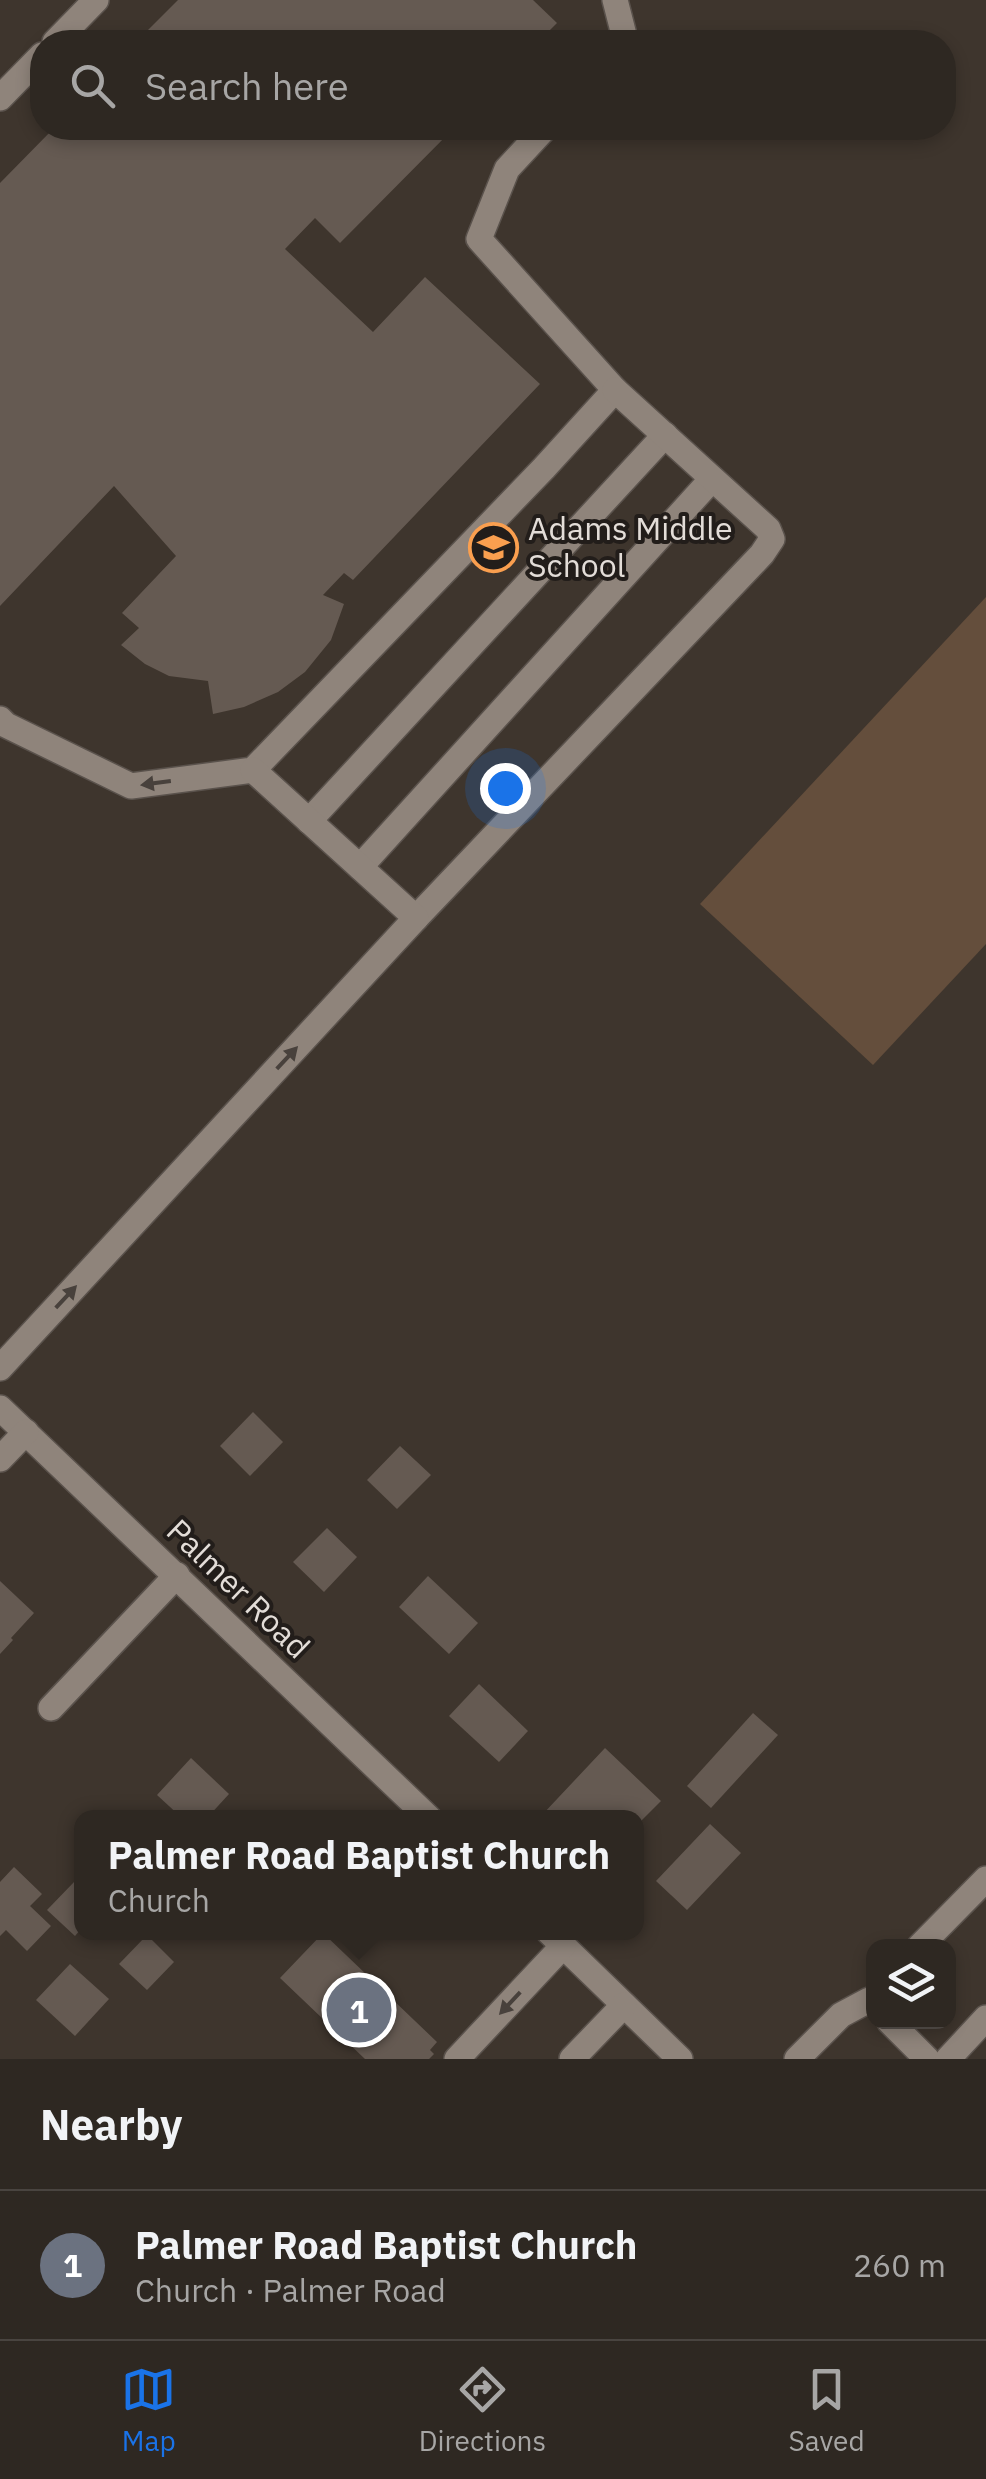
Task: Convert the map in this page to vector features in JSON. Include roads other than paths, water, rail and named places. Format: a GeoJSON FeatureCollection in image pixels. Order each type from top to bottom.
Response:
{"type":"FeatureCollection","features":[{"type":"Feature","properties":{"kind":"street"},"geometry":{"type":"LineString","coordinates":[[66,30],[96,0]]}},
{"type":"Feature","properties":{"kind":"street"},"geometry":{"type":"LineString","coordinates":[[614,0],[622,30]]}},
{"type":"Feature","properties":{"kind":"street"},"geometry":{"type":"LineString","coordinates":[[0,98],[30,67]]}},
{"type":"Feature","properties":{"kind":"street"},"geometry":{"type":"LineString","coordinates":[[0,1368],[772,540],[768,529],[615,390],[479,239],[508,169],[534,140]]}},
{"type":"Feature","properties":{"kind":"street"},"geometry":{"type":"LineString","coordinates":[[0,719],[131,786],[253,770],[615,390]]}},
{"type":"Feature","properties":{"kind":"street"},"geometry":{"type":"LineString","coordinates":[[309,821],[664,435]]}},
{"type":"Feature","properties":{"kind":"street"},"geometry":{"type":"LineString","coordinates":[[360,867],[712,479]]}},
{"type":"Feature","properties":{"kind":"street"},"geometry":{"type":"LineString","coordinates":[[253,770],[416,918]]}},
{"type":"Feature","properties":{"kind":"street","name":"Palmer Road"},"geometry":{"type":"LineString","coordinates":[[0,1408],[421,1810]]}},
{"type":"Feature","properties":{"kind":"street"},"geometry":{"type":"LineString","coordinates":[[0,1459],[26,1432]]}},
{"type":"Feature","properties":{"kind":"street"},"geometry":{"type":"LineString","coordinates":[[51,1708],[177,1575]]}},
{"type":"Feature","properties":{"kind":"street"},"geometry":{"type":"LineString","coordinates":[[927,1939],[986,1878]]}},
{"type":"Feature","properties":{"kind":"street"},"geometry":{"type":"LineString","coordinates":[[457,2059],[555,1940]]}},
{"type":"Feature","properties":{"kind":"street"},"geometry":{"type":"LineString","coordinates":[[557,1940],[680,2059]]}},
{"type":"Feature","properties":{"kind":"street"},"geometry":{"type":"LineString","coordinates":[[797,2059],[841,2014],[866,2003]]}},
{"type":"Feature","properties":{"kind":"street"},"geometry":{"type":"LineString","coordinates":[[572,2059],[624,2005]]}},
{"type":"Feature","properties":{"kind":"street"},"geometry":{"type":"LineString","coordinates":[[948,2059],[986,2018]]}},
{"type":"Feature","properties":{"kind":"street"},"geometry":{"type":"LineString","coordinates":[[897,2029],[927,2059]]}},
{"type":"Feature","properties":{"kind":"place","name":"Adams Middle School"},"geometry":{"type":"Point","coordinates":[493,547]}},
{"type":"Feature","properties":{"kind":"place","name":"Palmer Road Baptist Church"},"geometry":{"type":"Point","coordinates":[359,2010]}}]}
